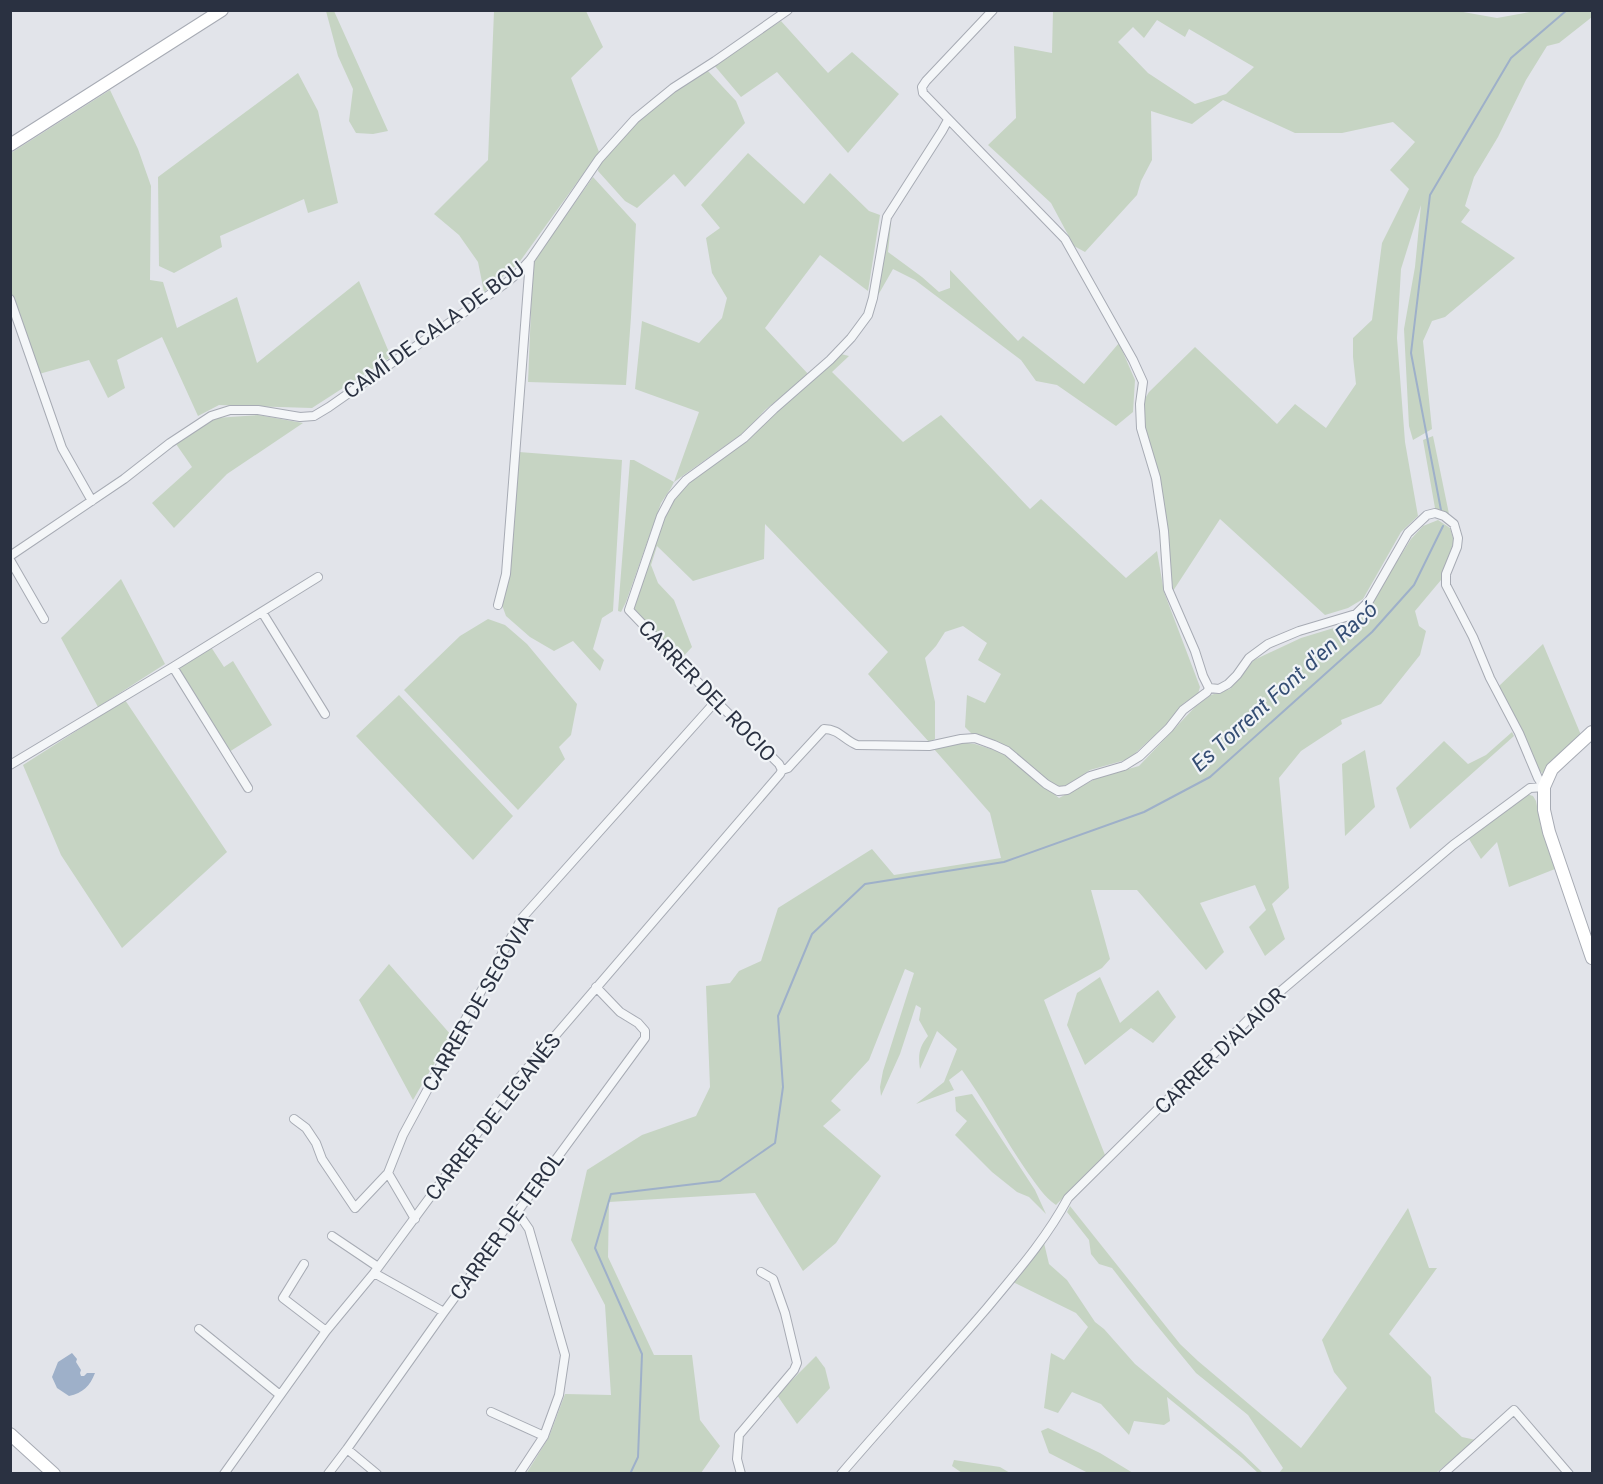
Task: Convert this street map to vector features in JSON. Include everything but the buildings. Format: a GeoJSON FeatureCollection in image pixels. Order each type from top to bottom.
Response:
{"type":"FeatureCollection","features":[{"type":"Feature","properties":{"kind":"street"},"geometry":{"type":"LineString","coordinates":[[10,145],[222,10]]}},
{"type":"Feature","properties":{"kind":"street","name":"CAMÍ DE CALA DE BOU"},"geometry":{"type":"LineString","coordinates":[[10,559],[211,416],[230,410],[258,410],[300,417],[314,416],[506,283],[530,260],[599,159],[635,119],[673,88],[788,10]]}},
{"type":"Feature","properties":{"kind":"street"},"geometry":{"type":"LineString","coordinates":[[993,10],[922,87],[923,93],[1065,239],[1133,360],[1143,382],[1140,404],[1141,428],[1155,478],[1164,531],[1168,589],[1209,688],[1218,688],[1228,684],[1250,658],[1268,644],[1299,631],[1356,614],[1369,601],[1408,533],[1427,515],[1435,513],[1444,516],[1454,524],[1458,538],[1457,547],[1446,574],[1446,585],[1544,787]]}},
{"type":"Feature","properties":{"kind":"street","name":"CARRER DEL ROCIO"},"geometry":{"type":"LineString","coordinates":[[781,772],[779,764],[629,610],[661,516],[671,497],[686,480],[744,438],[830,360],[851,338],[868,315],[887,217],[948,120]]}},
{"type":"Feature","properties":{"kind":"street"},"geometry":{"type":"LineString","coordinates":[[498,604],[506,574],[530,260]]}},
{"type":"Feature","properties":{"kind":"street"},"geometry":{"type":"LineString","coordinates":[[10,299],[62,448],[93,501]]}},
{"type":"Feature","properties":{"kind":"street"},"geometry":{"type":"LineString","coordinates":[[10,559],[44,619]]}},
{"type":"Feature","properties":{"kind":"street"},"geometry":{"type":"LineString","coordinates":[[10,765],[318,577]]}},
{"type":"Feature","properties":{"kind":"street"},"geometry":{"type":"LineString","coordinates":[[262,612],[325,714]]}},
{"type":"Feature","properties":{"kind":"street"},"geometry":{"type":"LineString","coordinates":[[173,667],[248,788]]}},
{"type":"Feature","properties":{"kind":"street","name":"CARRER DE LEGANÉS"},"geometry":{"type":"LineString","coordinates":[[224,1473],[326,1330],[415,1219],[512,1086],[781,772],[788,768],[824,729],[839,732],[848,741],[857,745],[929,746],[975,738],[1007,751],[1046,784],[1058,791],[1067,790],[1090,776],[1124,766],[1140,756],[1169,728],[1183,710],[1209,688]]}},
{"type":"Feature","properties":{"kind":"street","name":"CARRER DE SEGÒVIA"},"geometry":{"type":"LineString","coordinates":[[294,1119],[306,1128],[316,1143],[322,1159],[355,1208],[388,1173],[403,1135],[522,918],[716,701]]}},
{"type":"Feature","properties":{"kind":"street"},"geometry":{"type":"LineString","coordinates":[[1593,732],[1552,769],[1544,787],[1544,810],[1549,832],[1593,958]]}},
{"type":"Feature","properties":{"kind":"street","name":"CARRER D'ALAIOR"},"geometry":{"type":"LineString","coordinates":[[841,1473],[1033,1254],[1057,1219],[1068,1198],[1256,1012],[1453,845],[1530,788],[1544,787]]}},
{"type":"Feature","properties":{"kind":"street","name":"CARRER DE TEROL"},"geometry":{"type":"LineString","coordinates":[[328,1473],[645,1038],[645,1031],[638,1023],[620,1012],[596,987]]}},
{"type":"Feature","properties":{"kind":"street"},"geometry":{"type":"LineString","coordinates":[[388,1173],[415,1219]]}},
{"type":"Feature","properties":{"kind":"street"},"geometry":{"type":"LineString","coordinates":[[516,1213],[529,1229],[566,1355],[559,1395],[544,1436],[519,1473]]}},
{"type":"Feature","properties":{"kind":"street"},"geometry":{"type":"LineString","coordinates":[[332,1236],[376,1270],[444,1312]]}},
{"type":"Feature","properties":{"kind":"street"},"geometry":{"type":"LineString","coordinates":[[304,1264],[283,1298],[326,1330]]}},
{"type":"Feature","properties":{"kind":"street"},"geometry":{"type":"LineString","coordinates":[[741,1473],[737,1459],[739,1435],[794,1370],[797,1363],[785,1313],[773,1279],[761,1272]]}},
{"type":"Feature","properties":{"kind":"street"},"geometry":{"type":"LineString","coordinates":[[198,1329],[280,1395]]}},
{"type":"Feature","properties":{"kind":"street"},"geometry":{"type":"LineString","coordinates":[[1443,1473],[1514,1410],[1569,1473]]}},
{"type":"Feature","properties":{"kind":"street"},"geometry":{"type":"LineString","coordinates":[[491,1413],[544,1436]]}},
{"type":"Feature","properties":{"kind":"street"},"geometry":{"type":"LineString","coordinates":[[10,1434],[54,1473]]}},
{"type":"Feature","properties":{"kind":"street"},"geometry":{"type":"LineString","coordinates":[[347,1449],[377,1473]]}},
{"type":"Feature","properties":{"kind":"green space"},"geometry":{"type":"Polygon","coordinates":[[[1452,10],[1497,18],[1535,11],[1592,11],[1592,17],[1559,43],[1547,46],[1474,177],[1465,206],[1470,210],[1461,222],[1515,258],[1445,317],[1432,321],[1423,341],[1432,429],[1413,440],[1409,426],[1404,329],[1415,267],[1421,205],[1401,269],[1397,338],[1405,442],[1418,516],[1401,532],[1363,599],[1348,608],[1325,615],[1220,519],[1173,591],[1166,524],[1145,432],[1143,402],[1149,392],[1195,347],[1277,424],[1295,404],[1326,428],[1356,384],[1353,338],[1372,320],[1382,243],[1409,189],[1390,170],[1415,142],[1393,122],[1342,133],[1295,133],[1223,100],[1192,124],[1151,111],[1152,160],[1141,181],[1137,195],[1085,252],[1074,246],[1051,203],[988,145],[1016,118],[1014,46],[1052,53],[1053,11],[1452,10]],[[1157,20],[1144,38],[1133,27],[1118,42],[1148,73],[1195,104],[1226,94],[1254,67],[1189,29],[1185,37],[1157,20]]]}},
{"type":"Feature","properties":{"kind":"green space"},"geometry":{"type":"Polygon","coordinates":[[[326,11],[334,11],[388,131],[373,134],[356,133],[349,121],[353,89],[338,56],[326,11]]]}},
{"type":"Feature","properties":{"kind":"green space"},"geometry":{"type":"Polygon","coordinates":[[[494,11],[586,11],[603,47],[571,78],[599,152],[518,264],[484,292],[478,262],[459,235],[434,214],[488,160],[494,11]]]}},
{"type":"Feature","properties":{"kind":"green space"},"geometry":{"type":"Polygon","coordinates":[[[781,21],[828,73],[852,52],[899,94],[848,153],[777,72],[741,97],[714,65],[781,21]]]}},
{"type":"Feature","properties":{"kind":"green space"},"geometry":{"type":"Polygon","coordinates":[[[707,70],[736,101],[745,123],[685,187],[674,174],[637,208],[625,201],[598,171],[599,164],[636,122],[707,70]]]}},
{"type":"Feature","properties":{"kind":"green space"},"geometry":{"type":"Polygon","coordinates":[[[298,73],[318,111],[338,203],[308,213],[304,199],[220,236],[222,247],[174,273],[159,266],[158,177],[298,73]]]}},
{"type":"Feature","properties":{"kind":"green space"},"geometry":{"type":"Polygon","coordinates":[[[110,90],[138,149],[151,186],[150,280],[163,282],[177,328],[237,297],[257,363],[359,281],[391,357],[312,408],[219,405],[198,416],[162,337],[117,360],[125,388],[108,398],[89,360],[39,374],[11,293],[11,153],[110,90]]]}},
{"type":"Feature","properties":{"kind":"green space"},"geometry":{"type":"Polygon","coordinates":[[[748,153],[804,204],[830,173],[869,211],[880,215],[868,291],[820,255],[765,328],[809,375],[765,410],[746,431],[674,482],[699,412],[635,389],[642,321],[699,343],[722,318],[727,298],[712,273],[706,238],[720,228],[701,205],[748,153]]]}},
{"type":"Feature","properties":{"kind":"green space"},"geometry":{"type":"Polygon","coordinates":[[[593,177],[636,224],[626,385],[528,382],[533,262],[593,177]]]}},
{"type":"Feature","properties":{"kind":"green space"},"geometry":{"type":"Polygon","coordinates":[[[889,221],[891,223],[888,252],[939,292],[950,288],[950,270],[1018,341],[1023,336],[1084,384],[1119,343],[1135,380],[1133,412],[1116,426],[1057,385],[1036,381],[1021,360],[915,280],[893,269],[877,297],[889,221]]]}},
{"type":"Feature","properties":{"kind":"green space"},"geometry":{"type":"Polygon","coordinates":[[[841,354],[849,356],[832,372],[903,442],[941,415],[1030,509],[1041,499],[1126,578],[1157,551],[1164,592],[1200,687],[1198,694],[1184,703],[1170,721],[1129,759],[1090,770],[1070,784],[1059,787],[1044,779],[1018,755],[972,734],[965,727],[967,695],[985,703],[1001,674],[978,660],[987,643],[963,626],[945,632],[925,658],[935,702],[935,739],[929,742],[868,674],[888,652],[765,524],[764,559],[693,581],[657,546],[651,565],[658,583],[674,600],[692,647],[680,660],[633,609],[661,524],[673,500],[688,483],[746,441],[841,354]]]}},
{"type":"Feature","properties":{"kind":"green space"},"geometry":{"type":"Polygon","coordinates":[[[258,415],[303,423],[227,474],[174,528],[152,503],[192,467],[176,444],[216,418],[258,415]]]}},
{"type":"Feature","properties":{"kind":"green space"},"geometry":{"type":"Polygon","coordinates":[[[1433,436],[1449,514],[1435,508],[1423,440],[1433,436]]]}},
{"type":"Feature","properties":{"kind":"green space"},"geometry":{"type":"Polygon","coordinates":[[[519,452],[622,460],[613,611],[602,618],[593,649],[604,660],[600,671],[573,641],[554,651],[530,637],[506,616],[502,605],[519,452]]]}},
{"type":"Feature","properties":{"kind":"green space"},"geometry":{"type":"Polygon","coordinates":[[[630,460],[674,482],[661,503],[626,602],[621,612],[618,611],[630,460]]]}},
{"type":"Feature","properties":{"kind":"green space"},"geometry":{"type":"Polygon","coordinates":[[[1438,520],[1450,528],[1454,541],[1441,580],[1415,611],[1419,626],[1426,631],[1420,655],[1381,704],[1341,720],[1342,724],[1301,751],[1279,778],[1289,888],[1272,904],[1285,939],[1265,956],[1249,927],[1266,910],[1255,885],[1200,903],[1224,952],[1206,970],[1137,890],[1091,890],[1110,959],[1102,968],[1044,1000],[1105,1155],[1056,1205],[1044,1195],[1028,1173],[962,1070],[949,1080],[954,1090],[916,1104],[944,1082],[957,1049],[937,1031],[920,1069],[920,1051],[928,1036],[919,1020],[921,1008],[916,1005],[900,1054],[881,1096],[883,1071],[914,973],[905,969],[869,1060],[831,1101],[841,1110],[823,1126],[881,1176],[836,1243],[803,1271],[755,1193],[609,1202],[608,1257],[654,1355],[692,1355],[700,1420],[720,1446],[701,1473],[526,1474],[549,1437],[565,1394],[611,1395],[605,1305],[571,1240],[587,1170],[642,1135],[696,1116],[710,1087],[706,986],[730,983],[739,971],[761,961],[778,908],[872,849],[894,875],[1001,858],[990,813],[934,749],[960,742],[1003,753],[1059,798],[1099,777],[1139,766],[1195,707],[1211,695],[1230,689],[1254,660],[1301,638],[1360,620],[1411,539],[1423,526],[1438,520]]]}},
{"type":"Feature","properties":{"kind":"green space"},"geometry":{"type":"Polygon","coordinates":[[[121,579],[165,664],[98,707],[61,638],[121,579]]]}},
{"type":"Feature","properties":{"kind":"green space"},"geometry":{"type":"Polygon","coordinates":[[[488,619],[505,625],[527,644],[577,704],[571,735],[559,747],[565,759],[518,810],[404,690],[460,636],[488,619]]]}},
{"type":"Feature","properties":{"kind":"green space"},"geometry":{"type":"Polygon","coordinates":[[[1543,644],[1581,735],[1543,774],[1535,766],[1499,686],[1543,644]]]}},
{"type":"Feature","properties":{"kind":"green space"},"geometry":{"type":"Polygon","coordinates":[[[211,647],[224,667],[233,661],[272,725],[229,752],[177,668],[211,647]]]}},
{"type":"Feature","properties":{"kind":"green space"},"geometry":{"type":"Polygon","coordinates":[[[399,695],[513,816],[473,860],[356,736],[399,695]]]}},
{"type":"Feature","properties":{"kind":"green space"},"geometry":{"type":"Polygon","coordinates":[[[125,700],[227,852],[122,948],[61,855],[23,765],[125,700]]]}},
{"type":"Feature","properties":{"kind":"green space"},"geometry":{"type":"Polygon","coordinates":[[[1512,732],[1514,736],[1410,829],[1396,788],[1444,741],[1468,764],[1486,755],[1512,732]]]}},
{"type":"Feature","properties":{"kind":"green space"},"geometry":{"type":"Polygon","coordinates":[[[1365,750],[1375,807],[1345,836],[1342,764],[1365,750]]]}},
{"type":"Feature","properties":{"kind":"green space"},"geometry":{"type":"Polygon","coordinates":[[[1527,794],[1533,796],[1536,801],[1541,827],[1555,869],[1509,887],[1497,842],[1481,859],[1469,839],[1527,794]]]}},
{"type":"Feature","properties":{"kind":"green space"},"geometry":{"type":"Polygon","coordinates":[[[389,964],[451,1035],[413,1100],[359,1000],[389,964]]]}},
{"type":"Feature","properties":{"kind":"green space"},"geometry":{"type":"Polygon","coordinates":[[[1100,977],[1120,1023],[1158,990],[1176,1017],[1153,1043],[1131,1028],[1085,1065],[1067,1025],[1077,993],[1100,977]]]}},
{"type":"Feature","properties":{"kind":"green space"},"geometry":{"type":"Polygon","coordinates":[[[972,1094],[1035,1190],[1046,1214],[1029,1197],[1017,1192],[992,1172],[955,1135],[967,1121],[956,1111],[955,1097],[972,1094]]]}},
{"type":"Feature","properties":{"kind":"green space"},"geometry":{"type":"Polygon","coordinates":[[[1070,1206],[1180,1344],[1301,1448],[1347,1388],[1334,1372],[1322,1340],[1408,1208],[1429,1268],[1437,1268],[1389,1334],[1431,1377],[1435,1412],[1462,1437],[1476,1440],[1436,1473],[1279,1473],[1283,1468],[1248,1415],[1196,1373],[1112,1268],[1099,1264],[1091,1254],[1089,1240],[1067,1212],[1070,1206]]]}},
{"type":"Feature","properties":{"kind":"green space"},"geometry":{"type":"Polygon","coordinates":[[[1044,1243],[1049,1264],[1067,1280],[1095,1322],[1135,1364],[1263,1473],[1258,1473],[1167,1397],[1170,1421],[1164,1425],[1134,1421],[1129,1435],[1101,1404],[1072,1392],[1058,1413],[1044,1408],[1051,1353],[1064,1360],[1088,1327],[1076,1313],[1013,1282],[1044,1243]]]}},
{"type":"Feature","properties":{"kind":"green space"},"geometry":{"type":"Polygon","coordinates":[[[816,1356],[825,1368],[830,1388],[797,1424],[777,1395],[816,1356]]]}},
{"type":"Feature","properties":{"kind":"green space"},"geometry":{"type":"Polygon","coordinates":[[[1048,1428],[1100,1453],[1133,1473],[1088,1473],[1049,1453],[1041,1431],[1048,1428]]]}},
{"type":"Feature","properties":{"kind":"green space"},"geometry":{"type":"Polygon","coordinates":[[[954,1460],[1000,1467],[1010,1473],[962,1473],[952,1466],[954,1460]]]}},
{"type":"Feature","properties":{"kind":"water"},"geometry":{"type":"Polygon","coordinates":[[[72,1353],[77,1359],[81,1376],[95,1373],[85,1388],[69,1396],[57,1388],[52,1377],[58,1362],[72,1353]]]}},
{"type":"Feature","properties":{"kind":"waterway","name":"Es Torrent Font d'en Racó"},"geometry":{"type":"LineString","coordinates":[[1441,510],[1411,353],[1430,195],[1511,58],[1567,10]]}},
{"type":"Feature","properties":{"kind":"waterway","name":"Es Torrent Font d'en Racó"},"geometry":{"type":"LineString","coordinates":[[630,1474],[638,1457],[642,1354],[595,1248],[611,1194],[720,1181],[775,1143],[783,1087],[778,1016],[812,934],[865,884],[1004,862],[1144,812],[1210,777],[1372,632],[1414,585],[1443,526]]}}]}
